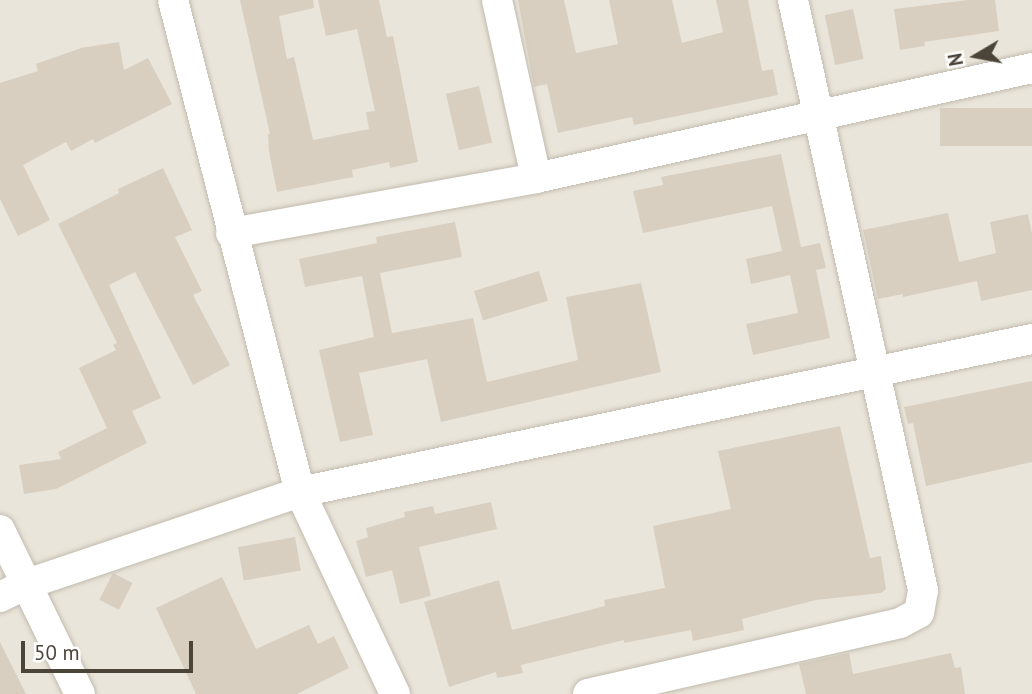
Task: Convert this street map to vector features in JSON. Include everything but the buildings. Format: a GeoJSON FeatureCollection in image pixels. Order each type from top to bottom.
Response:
{"type":"FeatureCollection","features":[{"type":"Feature","properties":{"kind":"street"},"geometry":{"type":"LineString","coordinates":[[173,0],[300,492],[395,694]]}},
{"type":"Feature","properties":{"kind":"street"},"geometry":{"type":"LineString","coordinates":[[497,0],[536,178]]}},
{"type":"Feature","properties":{"kind":"street"},"geometry":{"type":"LineString","coordinates":[[587,694],[900,623],[919,613],[923,590],[793,0]]}},
{"type":"Feature","properties":{"kind":"street"},"geometry":{"type":"LineString","coordinates":[[231,233],[536,178],[1032,68]]}},
{"type":"Feature","properties":{"kind":"street"},"geometry":{"type":"LineString","coordinates":[[0,597],[27,584],[300,492],[876,374],[1032,339]]}},
{"type":"Feature","properties":{"kind":"street"},"geometry":{"type":"LineString","coordinates":[[0,530],[80,694]]}},
{"type":"Feature","properties":{"kind":"shaded area"},"geometry":{"type":"Polygon","coordinates":[[[0,0],[1032,0],[1032,694],[0,694],[0,0]]]}}]}
